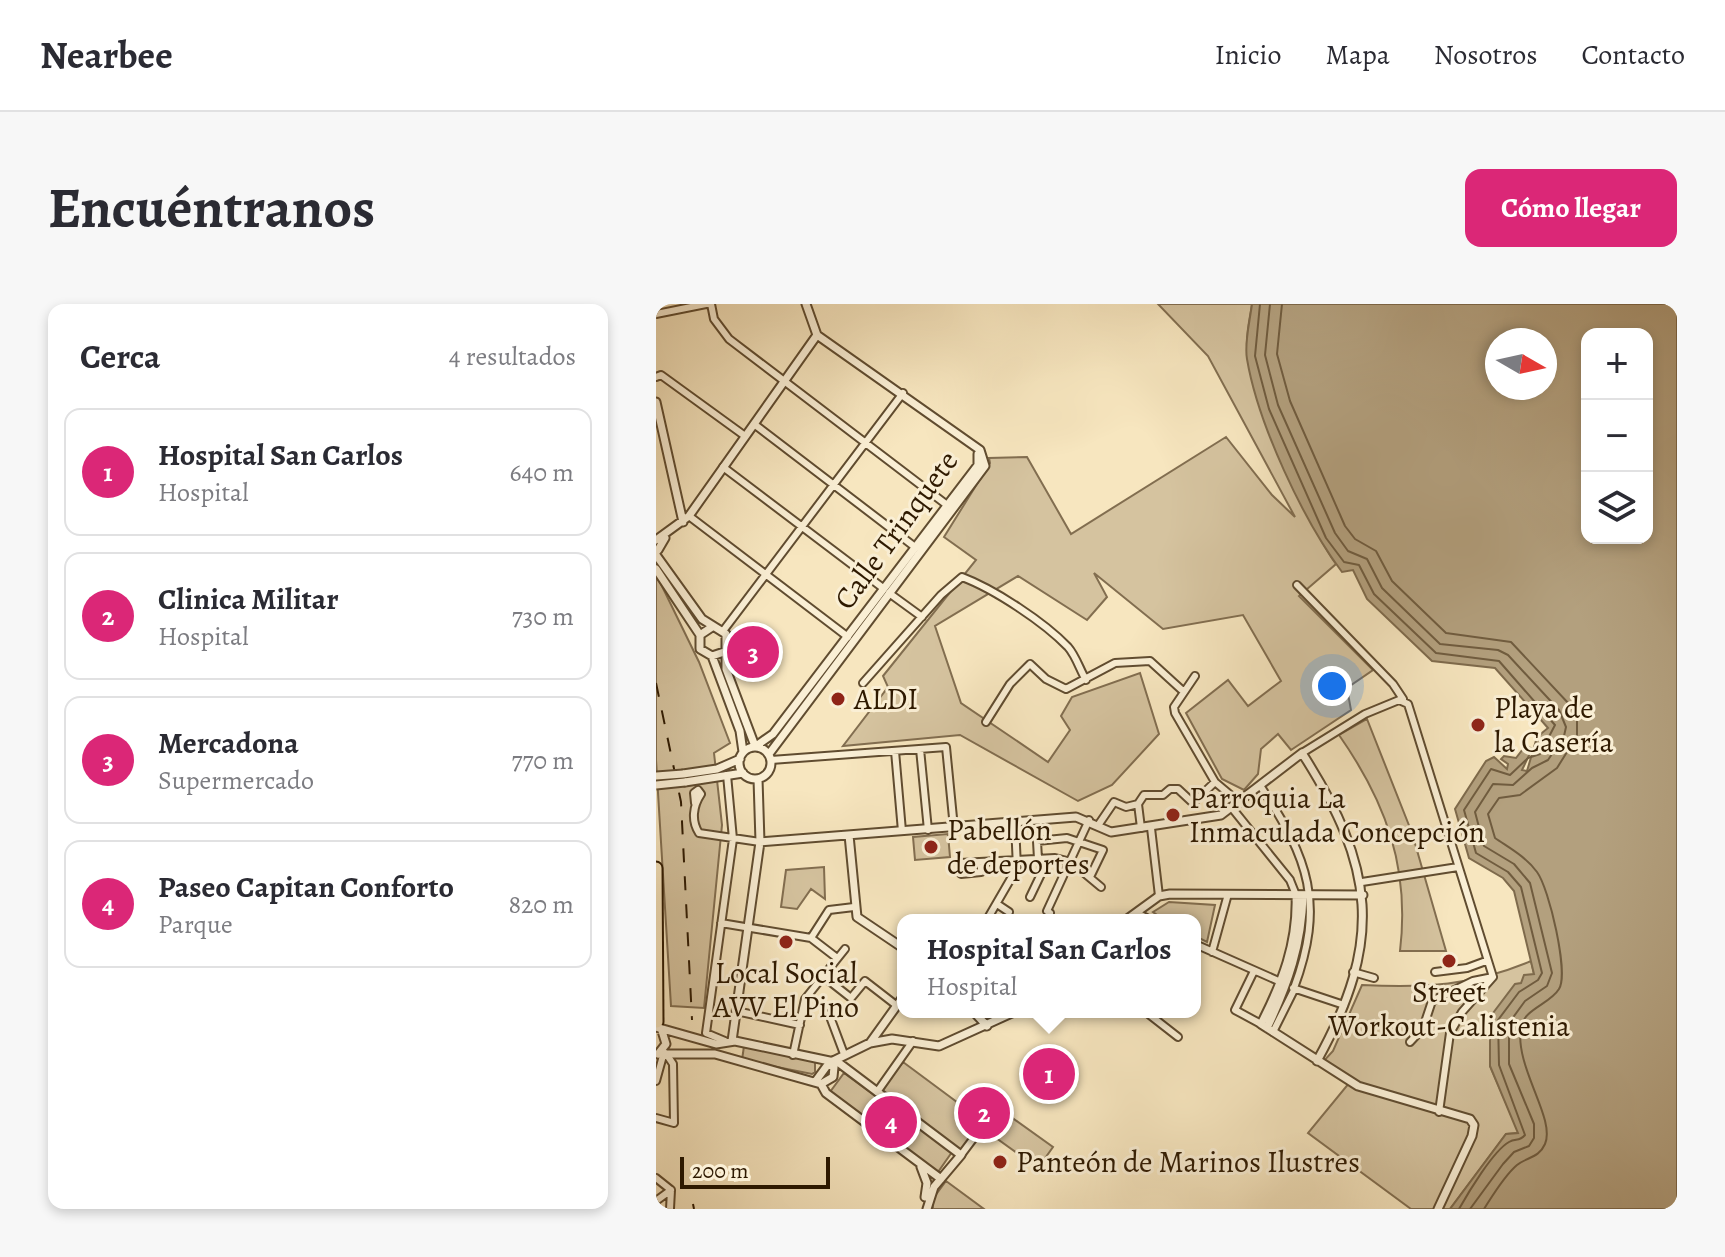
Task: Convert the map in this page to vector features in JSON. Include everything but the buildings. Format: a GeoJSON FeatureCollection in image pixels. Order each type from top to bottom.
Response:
{"type":"FeatureCollection","features":[{"type":"Feature","properties":{"kind":"highway"},"geometry":{"type":"LineString","coordinates":[[656,868],[658,1026]]}},
{"type":"Feature","properties":{"kind":"street"},"geometry":{"type":"LineString","coordinates":[[656,314],[708,304],[720,329],[784,382],[868,442],[947,505]]}},
{"type":"Feature","properties":{"kind":"street"},"geometry":{"type":"LineString","coordinates":[[806,304],[817,335],[977,448]]}},
{"type":"Feature","properties":{"kind":"street"},"geometry":{"type":"LineString","coordinates":[[817,335],[686,519],[656,549],[702,619],[723,631],[728,639],[724,652],[726,669],[756,746],[770,757],[946,747],[954,828]]}},
{"type":"Feature","properties":{"kind":"street"},"geometry":{"type":"LineString","coordinates":[[656,377],[661,375],[745,436]]}},
{"type":"Feature","properties":{"kind":"street"},"geometry":{"type":"LineString","coordinates":[[723,631],[903,393]]}},
{"type":"Feature","properties":{"kind":"street"},"geometry":{"type":"LineString","coordinates":[[656,402],[686,519],[848,637]]}},
{"type":"Feature","properties":{"kind":"street"},"geometry":{"type":"LineString","coordinates":[[754,424],[915,547]]}},
{"type":"Feature","properties":{"kind":"street","name":"Calle Trinquete"},"geometry":{"type":"LineString","coordinates":[[770,757],[915,547],[978,465],[977,448]]}},
{"type":"Feature","properties":{"kind":"street","name":"Calle Trinquete"},"geometry":{"type":"LineString","coordinates":[[756,746],[773,734],[983,470],[983,457],[977,448]]}},
{"type":"Feature","properties":{"kind":"street"},"geometry":{"type":"LineString","coordinates":[[723,467],[922,617]]}},
{"type":"Feature","properties":{"kind":"street"},"geometry":{"type":"LineString","coordinates":[[656,569],[700,635],[700,649],[712,656],[740,731],[743,773]]}},
{"type":"Feature","properties":{"kind":"street"},"geometry":{"type":"LineString","coordinates":[[863,683],[954,581],[964,578],[995,594],[1051,632],[1070,649],[1086,680]]}},
{"type":"Feature","properties":{"kind":"street"},"geometry":{"type":"LineString","coordinates":[[1297,585],[1393,684],[1408,704],[1493,977]]}},
{"type":"Feature","properties":{"kind":"street"},"geometry":{"type":"LineString","coordinates":[[700,635],[712,627]]}},
{"type":"Feature","properties":{"kind":"street"},"geometry":{"type":"LineString","coordinates":[[712,656],[724,652]]}},
{"type":"Feature","properties":{"kind":"street"},"geometry":{"type":"LineString","coordinates":[[986,722],[1010,684],[1030,664],[1046,679],[1066,689],[1115,663],[1150,661],[1184,692]]}},
{"type":"Feature","properties":{"kind":"street"},"geometry":{"type":"LineString","coordinates":[[1195,676],[1174,707],[1175,713],[1215,782],[1303,895]]}},
{"type":"Feature","properties":{"kind":"street"},"geometry":{"type":"LineString","coordinates":[[695,803],[694,825],[699,833],[760,842],[1076,817],[1099,824],[1111,832],[1151,828],[1205,819],[1236,806],[1302,753],[1365,714],[1403,700]]}},
{"type":"Feature","properties":{"kind":"street"},"geometry":{"type":"LineString","coordinates":[[656,785],[717,769],[756,746]]}},
{"type":"Feature","properties":{"kind":"street"},"geometry":{"type":"LineString","coordinates":[[920,749],[928,830]]}},
{"type":"Feature","properties":{"kind":"street"},"geometry":{"type":"LineString","coordinates":[[895,751],[902,831]]}},
{"type":"Feature","properties":{"kind":"street"},"geometry":{"type":"LineString","coordinates":[[1302,753],[1335,809],[1354,852],[1363,895],[1353,972],[1344,1005],[1317,1061]]}},
{"type":"Feature","properties":{"kind":"street"},"geometry":{"type":"LineString","coordinates":[[758,779],[767,774],[770,757]]}},
{"type":"Feature","properties":{"kind":"street"},"geometry":{"type":"LineString","coordinates":[[656,776],[684,778],[743,773],[758,779]]}},
{"type":"Feature","properties":{"kind":"street"},"geometry":{"type":"LineString","coordinates":[[727,774],[733,839],[706,1036],[839,1063],[961,1155]]}},
{"type":"Feature","properties":{"kind":"street"},"geometry":{"type":"LineString","coordinates":[[731,1041],[760,842],[758,779]]}},
{"type":"Feature","properties":{"kind":"street"},"geometry":{"type":"LineString","coordinates":[[1141,829],[1138,804],[1144,795],[1163,795],[1170,789],[1178,789],[1193,803],[1215,782]]}},
{"type":"Feature","properties":{"kind":"street"},"geometry":{"type":"LineString","coordinates":[[1261,787],[1297,851],[1303,895],[1297,951],[1289,986],[1267,1028]]}},
{"type":"Feature","properties":{"kind":"street"},"geometry":{"type":"LineString","coordinates":[[1099,824],[1114,802],[1126,807],[1138,804]]}},
{"type":"Feature","properties":{"kind":"street"},"geometry":{"type":"LineString","coordinates":[[1049,912],[1089,820]]}},
{"type":"Feature","properties":{"kind":"street"},"geometry":{"type":"LineString","coordinates":[[991,914],[1017,868],[1015,823]]}},
{"type":"Feature","properties":{"kind":"street"},"geometry":{"type":"LineString","coordinates":[[1151,828],[1159,896]]}},
{"type":"Feature","properties":{"kind":"street"},"geometry":{"type":"LineString","coordinates":[[849,835],[857,917],[897,944]]}},
{"type":"Feature","properties":{"kind":"street"},"geometry":{"type":"LineString","coordinates":[[1030,897],[1042,872],[1037,841],[1067,838],[1103,850],[1090,877]]}},
{"type":"Feature","properties":{"kind":"street"},"geometry":{"type":"LineString","coordinates":[[981,862],[1017,859],[1071,862],[1101,887]]}},
{"type":"Feature","properties":{"kind":"street"},"geometry":{"type":"LineString","coordinates":[[1362,882],[1458,867]]}},
{"type":"Feature","properties":{"kind":"street"},"geometry":{"type":"LineString","coordinates":[[1212,952],[1228,894]]}},
{"type":"Feature","properties":{"kind":"street"},"geometry":{"type":"LineString","coordinates":[[1137,913],[1159,896],[1363,895]]}},
{"type":"Feature","properties":{"kind":"street"},"geometry":{"type":"LineString","coordinates":[[997,904],[1009,912]]}},
{"type":"Feature","properties":{"kind":"street"},"geometry":{"type":"LineString","coordinates":[[811,938],[829,910],[854,907]]}},
{"type":"Feature","properties":{"kind":"street"},"geometry":{"type":"LineString","coordinates":[[721,923],[811,938],[837,958]]}},
{"type":"Feature","properties":{"kind":"street"},"geometry":{"type":"LineString","coordinates":[[1201,947],[1289,986],[1344,1005]]}},
{"type":"Feature","properties":{"kind":"street"},"geometry":{"type":"LineString","coordinates":[[793,1055],[805,999],[845,949]]}},
{"type":"Feature","properties":{"kind":"street"},"geometry":{"type":"LineString","coordinates":[[1435,972],[1467,968],[1486,961]]}},
{"type":"Feature","properties":{"kind":"street"},"geometry":{"type":"LineString","coordinates":[[1254,971],[1235,1010],[1358,1086],[1470,1119],[1474,1125],[1472,1136],[1438,1209]]}},
{"type":"Feature","properties":{"kind":"street"},"geometry":{"type":"LineString","coordinates":[[1353,972],[1374,978]]}},
{"type":"Feature","properties":{"kind":"street"},"geometry":{"type":"LineString","coordinates":[[823,976],[851,998],[865,981],[896,1005],[870,1043]]}},
{"type":"Feature","properties":{"kind":"street"},"geometry":{"type":"LineString","coordinates":[[1410,1042],[1423,1028],[1432,1001],[1460,986],[1493,977]]}},
{"type":"Feature","properties":{"kind":"street"},"geometry":{"type":"LineString","coordinates":[[1439,1112],[1450,1033],[1462,1012],[1493,977]]}},
{"type":"Feature","properties":{"kind":"street"},"geometry":{"type":"LineString","coordinates":[[736,1011],[767,1015],[798,1025]]}},
{"type":"Feature","properties":{"kind":"street"},"geometry":{"type":"LineString","coordinates":[[829,1014],[844,1054]]}},
{"type":"Feature","properties":{"kind":"street"},"geometry":{"type":"LineString","coordinates":[[980,1018],[987,1026]]}},
{"type":"Feature","properties":{"kind":"street"},"geometry":{"type":"LineString","coordinates":[[829,1063],[870,1043],[888,1039],[939,1046],[1002,1018]]}},
{"type":"Feature","properties":{"kind":"street"},"geometry":{"type":"LineString","coordinates":[[1154,1018],[1178,1037]]}},
{"type":"Feature","properties":{"kind":"street"},"geometry":{"type":"LineString","coordinates":[[658,1026],[716,1044],[731,1041]]}},
{"type":"Feature","properties":{"kind":"street"},"geometry":{"type":"LineString","coordinates":[[656,1081],[666,1037],[658,1026]]}},
{"type":"Feature","properties":{"kind":"street"},"geometry":{"type":"LineString","coordinates":[[731,1041],[740,1051],[732,1060]]}},
{"type":"Feature","properties":{"kind":"street"},"geometry":{"type":"LineString","coordinates":[[877,1092],[913,1041]]}},
{"type":"Feature","properties":{"kind":"street"},"geometry":{"type":"LineString","coordinates":[[715,1054],[716,1044]]}},
{"type":"Feature","properties":{"kind":"street"},"geometry":{"type":"LineString","coordinates":[[661,1054],[715,1054],[818,1083],[826,1093],[941,1179]]}},
{"type":"Feature","properties":{"kind":"street"},"geometry":{"type":"LineString","coordinates":[[656,1118],[674,1123],[673,1064],[661,1054]]}},
{"type":"Feature","properties":{"kind":"street"},"geometry":{"type":"LineString","coordinates":[[818,1083],[833,1077],[834,1067],[829,1063]]}},
{"type":"Feature","properties":{"kind":"street"},"geometry":{"type":"LineString","coordinates":[[926,1209],[928,1199],[941,1179],[982,1127]]}},
{"type":"Feature","properties":{"kind":"street"},"geometry":{"type":"LineString","coordinates":[[920,1165],[927,1183],[926,1209]]}},
{"type":"Feature","properties":{"kind":"street"},"geometry":{"type":"LineString","coordinates":[[656,1178],[671,1190]]}},
{"type":"Feature","properties":{"kind":"street"},"geometry":{"type":"LineString","coordinates":[[656,1201],[671,1190]]}},
{"type":"Feature","properties":{"kind":"street"},"geometry":{"type":"LineString","coordinates":[[670,1209],[671,1190]]}},
{"type":"Feature","properties":{"kind":"shaded area"},"geometry":{"type":"Polygon","coordinates":[[[1158,304],[1252,304],[1247,347],[1258,394],[1297,491],[1336,564],[1299,596],[1373,670],[1347,688],[1351,710],[1291,750],[1278,734],[1261,749],[1258,774],[1244,790],[1222,779],[1186,713],[1228,680],[1248,706],[1281,681],[1243,615],[1163,629],[1094,573],[1107,597],[1087,620],[1018,576],[935,626],[961,703],[1048,762],[1070,730],[1061,716],[1072,697],[1140,673],[1159,734],[1112,785],[1078,801],[960,735],[843,746],[888,687],[883,676],[976,560],[944,537],[990,463],[989,458],[1027,457],[1071,534],[1226,437],[1272,495],[1295,517],[1208,356],[1158,304]]]}},
{"type":"Feature","properties":{"kind":"shaded area"},"geometry":{"type":"Polygon","coordinates":[[[656,574],[699,662],[730,743],[714,753],[722,825],[704,1008],[671,1006],[656,760],[656,574]]]}},
{"type":"Feature","properties":{"kind":"shaded area"},"geometry":{"type":"Polygon","coordinates":[[[1367,719],[1412,833],[1446,951],[1400,951],[1401,892],[1391,837],[1370,785],[1339,735],[1367,719]]]}},
{"type":"Feature","properties":{"kind":"shaded area","name":"Pabellón de deportes"},"geometry":{"type":"Polygon","coordinates":[[[948,834],[950,857],[915,860],[913,837],[948,834]]]}},
{"type":"Feature","properties":{"kind":"shaded area"},"geometry":{"type":"Polygon","coordinates":[[[824,867],[825,899],[811,889],[797,909],[781,907],[786,870],[824,867]]]}},
{"type":"Feature","properties":{"kind":"shaded area"},"geometry":{"type":"Polygon","coordinates":[[[1169,902],[1215,905],[1207,942],[1201,939],[1201,914],[1153,912],[1169,902]]]}},
{"type":"Feature","properties":{"kind":"shaded area"},"geometry":{"type":"Polygon","coordinates":[[[1531,961],[1534,974],[1490,1017],[1490,1066],[1519,1133],[1506,1134],[1450,1209],[1411,1209],[1308,1133],[1350,1082],[1321,1064],[1333,1051],[1362,985],[1448,984],[1489,976],[1531,961]]]}},
{"type":"Feature","properties":{"kind":"shaded area"},"geometry":{"type":"Polygon","coordinates":[[[744,1046],[815,1061],[815,1072],[812,1074],[742,1060],[744,1046]]]}},
{"type":"Feature","properties":{"kind":"shaded area"},"geometry":{"type":"Polygon","coordinates":[[[903,1062],[973,1114],[969,1120],[979,1128],[961,1153],[880,1092],[903,1062]]]}},
{"type":"Feature","properties":{"kind":"shaded area"},"geometry":{"type":"Polygon","coordinates":[[[844,1073],[952,1152],[938,1172],[830,1092],[844,1073]]]}},
{"type":"Feature","properties":{"kind":"shaded area"},"geometry":{"type":"Polygon","coordinates":[[[1000,1109],[1053,1147],[1038,1168],[985,1130],[1000,1109]]]}},
{"type":"Feature","properties":{"kind":"shaded area"},"geometry":{"type":"Polygon","coordinates":[[[946,1181],[984,1209],[933,1209],[932,1200],[946,1181]]]}},
{"type":"Feature","properties":{"kind":"water"},"geometry":{"type":"Polygon","coordinates":[[[1252,304],[1677,304],[1677,1209],[1450,1209],[1506,1134],[1518,1133],[1490,1066],[1490,1017],[1515,984],[1521,983],[1524,975],[1534,974],[1514,891],[1503,878],[1469,858],[1455,809],[1486,761],[1494,757],[1507,769],[1508,764],[1501,759],[1504,756],[1516,758],[1526,745],[1532,749],[1522,770],[1527,771],[1537,737],[1548,728],[1495,668],[1432,661],[1367,599],[1353,570],[1342,572],[1312,526],[1272,441],[1253,385],[1246,353],[1252,304]]]}},
{"type":"Feature","properties":{"kind":"railway"},"geometry":{"type":"LineString","coordinates":[[656,683],[681,802],[692,1020]]}},
{"type":"Feature","properties":{"kind":"railway"},"geometry":{"type":"LineString","coordinates":[[693,1204],[694,1209]]}},
{"type":"Feature","properties":{"kind":"place","name":"Mercadona"},"geometry":{"type":"Point","coordinates":[753,652]}},
{"type":"Feature","properties":{"kind":"place","name":"ALDI"},"geometry":{"type":"Point","coordinates":[838,699]}},
{"type":"Feature","properties":{"kind":"place","name":"Playa de la Casería"},"geometry":{"type":"Point","coordinates":[1478,725]}},
{"type":"Feature","properties":{"kind":"place","name":"Parroquia La Inmaculada Concepción"},"geometry":{"type":"Point","coordinates":[1173,815]}},
{"type":"Feature","properties":{"kind":"place","name":"Pabellón de deportes"},"geometry":{"type":"Point","coordinates":[931,847]}},
{"type":"Feature","properties":{"kind":"place","name":"Local Social AVV El Pino"},"geometry":{"type":"Point","coordinates":[786,942]}},
{"type":"Feature","properties":{"kind":"place","name":"Street Workout-Calistenia"},"geometry":{"type":"Point","coordinates":[1449,961]}},
{"type":"Feature","properties":{"kind":"place","name":"Hospital San Carlos"},"geometry":{"type":"Point","coordinates":[1049,1074]}},
{"type":"Feature","properties":{"kind":"place","name":"Clinica Militar"},"geometry":{"type":"Point","coordinates":[984,1113]}},
{"type":"Feature","properties":{"kind":"place","name":"Paseo Capitan Conforto"},"geometry":{"type":"Point","coordinates":[891,1122]}},
{"type":"Feature","properties":{"kind":"place","name":"Panteón de Marinos Ilustres"},"geometry":{"type":"Point","coordinates":[1000,1162]}}]}
